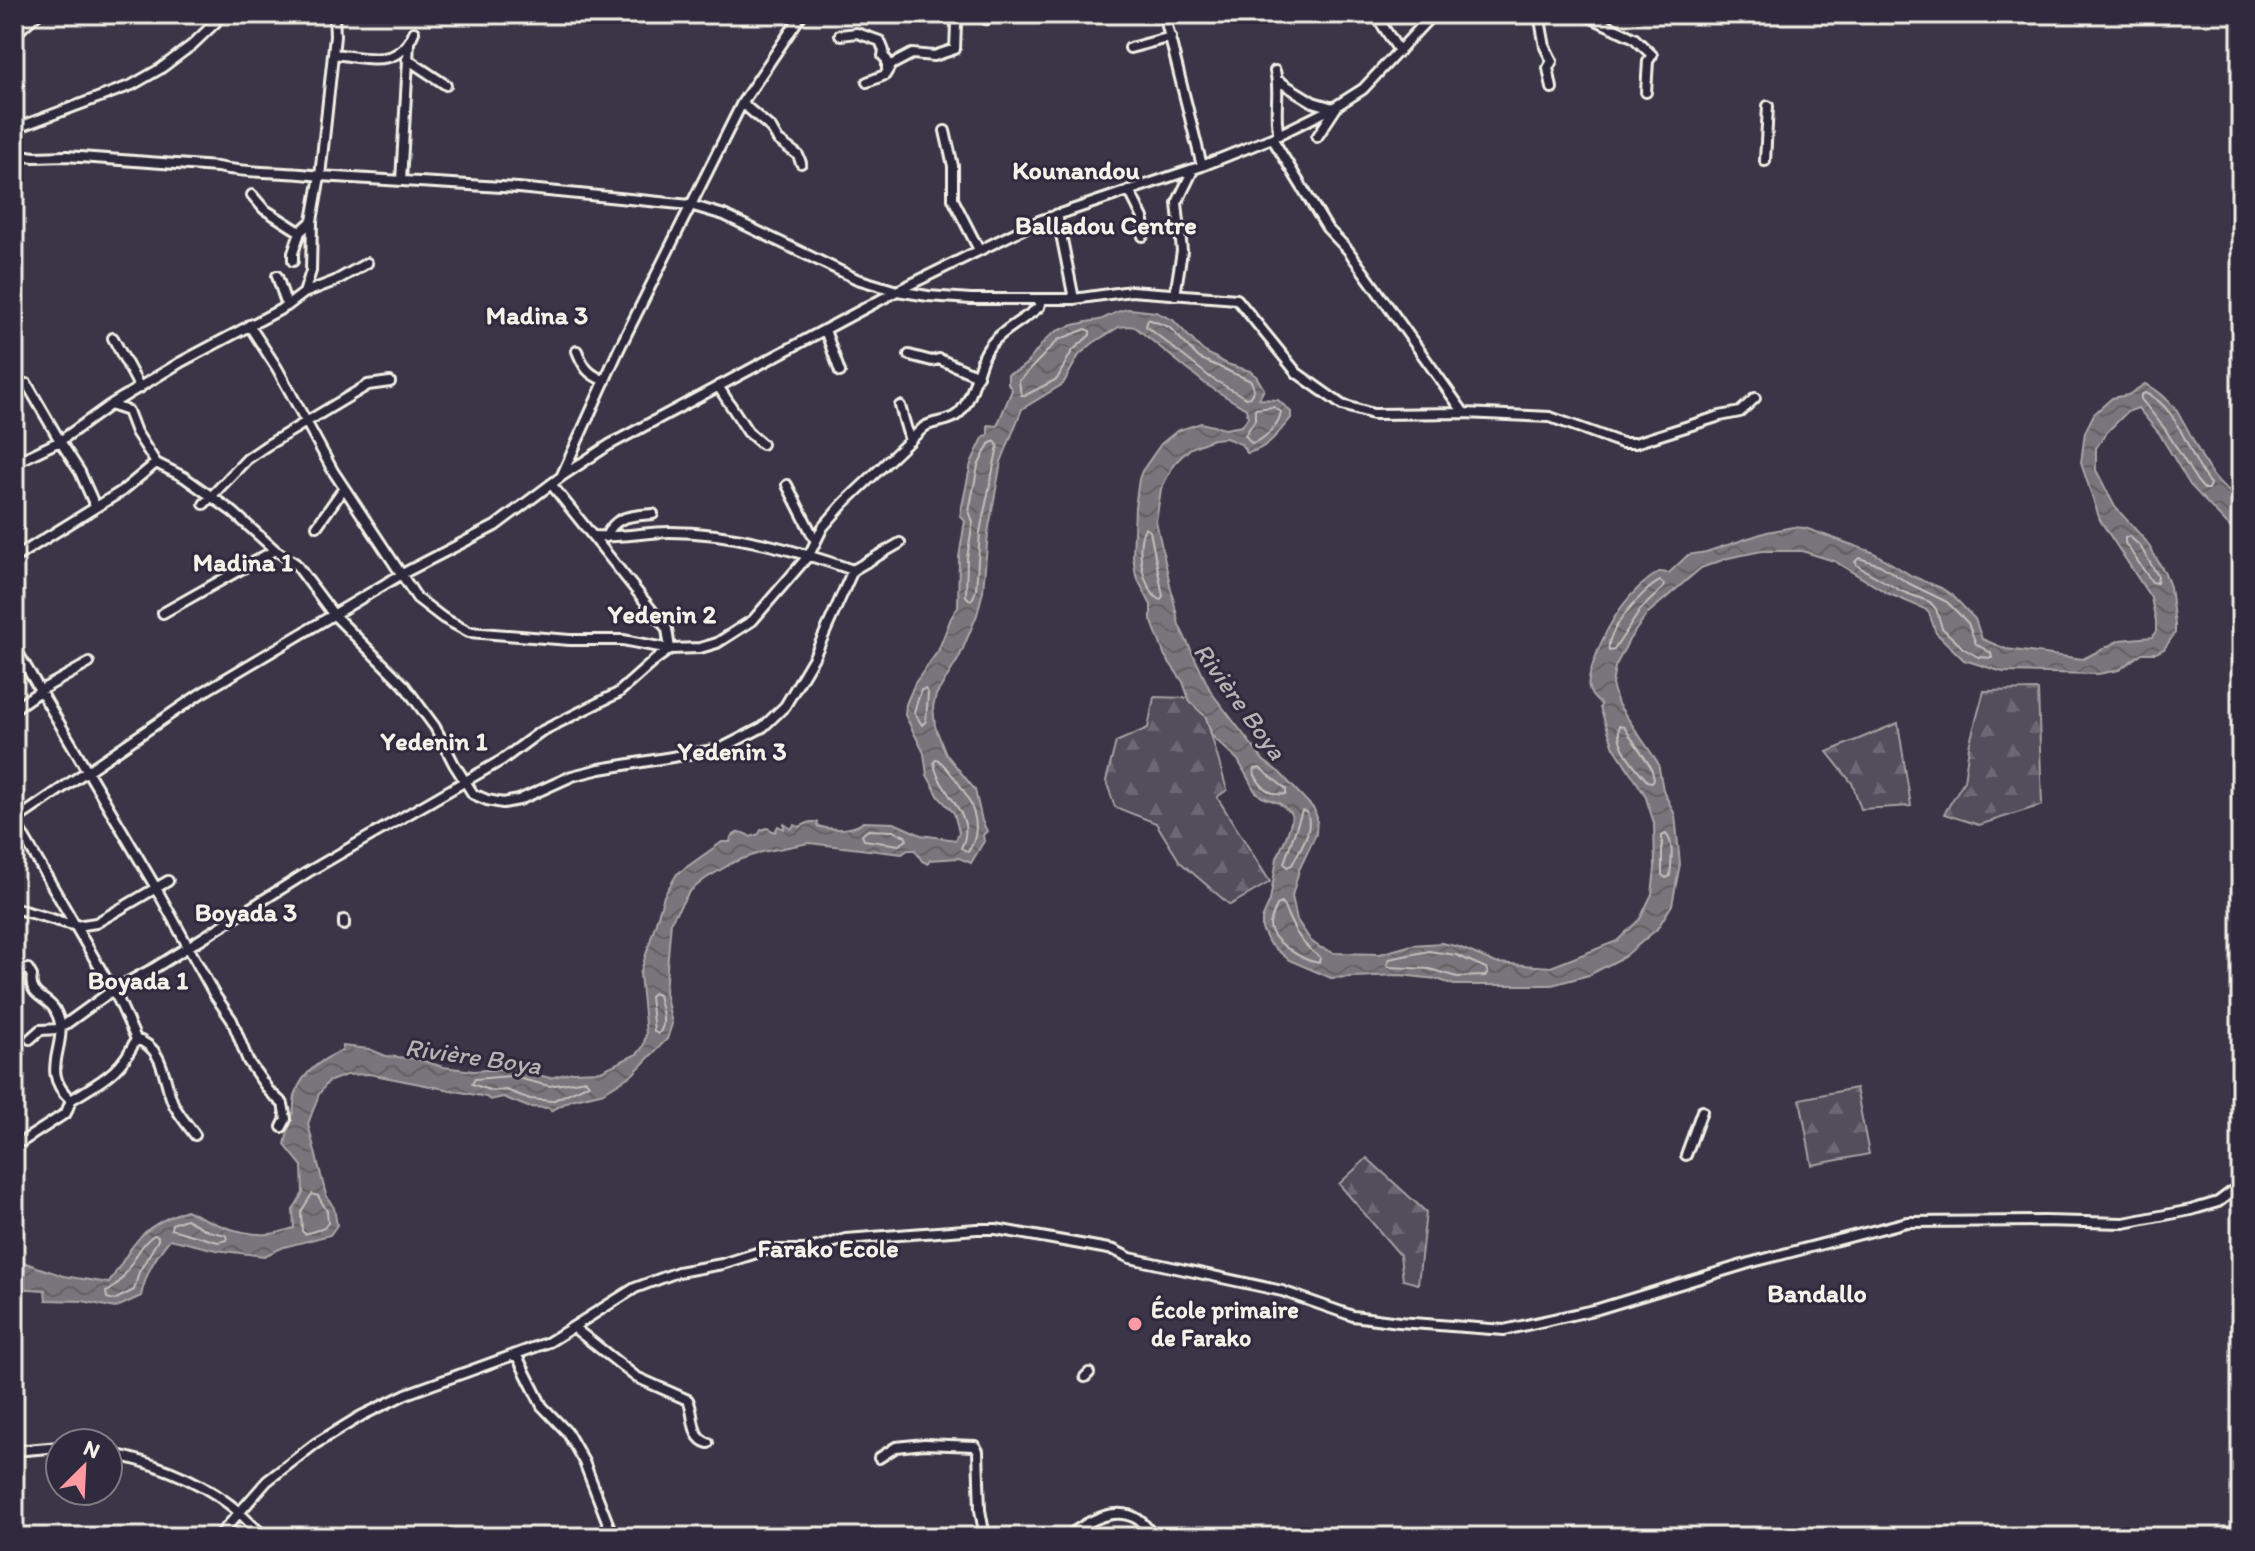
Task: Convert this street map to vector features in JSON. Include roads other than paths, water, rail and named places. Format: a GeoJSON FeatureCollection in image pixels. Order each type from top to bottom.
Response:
{"type":"FeatureCollection","features":[{"type":"Feature","properties":{"kind":"street"},"geometry":{"type":"LineString","coordinates":[[14,35],[37,14]]}},
{"type":"Feature","properties":{"kind":"street"},"geometry":{"type":"LineString","coordinates":[[14,129],[132,85],[192,45],[220,14]]}},
{"type":"Feature","properties":{"kind":"street"},"geometry":{"type":"LineString","coordinates":[[304,293],[311,271],[312,221],[333,54],[334,14]]}},
{"type":"Feature","properties":{"kind":"street"},"geometry":{"type":"LineString","coordinates":[[562,476],[605,381],[742,103],[802,14]]}},
{"type":"Feature","properties":{"kind":"street"},"geometry":{"type":"LineString","coordinates":[[976,14],[986,19],[991,14]]}},
{"type":"Feature","properties":{"kind":"street"},"geometry":{"type":"LineString","coordinates":[[1164,14],[1197,168],[1177,203],[1182,251],[1175,295]]}},
{"type":"Feature","properties":{"kind":"street"},"geometry":{"type":"LineString","coordinates":[[23,1141],[66,1113],[71,1100],[110,1077],[128,1058],[136,1039],[113,990],[14,821],[200,694],[398,576],[495,526],[609,445],[979,250],[1057,214],[1197,168],[1276,136],[1336,106],[1363,89],[1433,14]]}},
{"type":"Feature","properties":{"kind":"street"},"geometry":{"type":"LineString","coordinates":[[1539,14],[1545,47],[1552,61],[1548,68],[1552,88]]}},
{"type":"Feature","properties":{"kind":"street"},"geometry":{"type":"LineString","coordinates":[[1583,14],[1632,37],[1652,55],[1648,61],[1646,92]]}},
{"type":"Feature","properties":{"kind":"street"},"geometry":{"type":"LineString","coordinates":[[867,82],[885,75],[891,65],[912,54],[934,56],[955,49],[958,17]]}},
{"type":"Feature","properties":{"kind":"street"},"geometry":{"type":"LineString","coordinates":[[1377,17],[1399,51]]}},
{"type":"Feature","properties":{"kind":"street"},"geometry":{"type":"LineString","coordinates":[[333,54],[385,59],[399,54],[414,32]]}},
{"type":"Feature","properties":{"kind":"street"},"geometry":{"type":"LineString","coordinates":[[840,35],[857,33],[880,41],[887,70]]}},
{"type":"Feature","properties":{"kind":"street"},"geometry":{"type":"LineString","coordinates":[[1130,48],[1171,37]]}},
{"type":"Feature","properties":{"kind":"street"},"geometry":{"type":"LineString","coordinates":[[401,181],[409,43]]}},
{"type":"Feature","properties":{"kind":"street"},"geometry":{"type":"LineString","coordinates":[[399,54],[446,85]]}},
{"type":"Feature","properties":{"kind":"street"},"geometry":{"type":"LineString","coordinates":[[1336,106],[1313,102],[1276,76],[1276,136],[1327,228],[1348,250],[1464,413]]}},
{"type":"Feature","properties":{"kind":"street"},"geometry":{"type":"LineString","coordinates":[[742,103],[771,128],[778,140],[798,155],[801,163]]}},
{"type":"Feature","properties":{"kind":"street"},"geometry":{"type":"LineString","coordinates":[[1317,137],[1336,106]]}},
{"type":"Feature","properties":{"kind":"street"},"geometry":{"type":"LineString","coordinates":[[1765,161],[1768,106]]}},
{"type":"Feature","properties":{"kind":"street"},"geometry":{"type":"LineString","coordinates":[[945,131],[953,166],[953,199],[979,250]]}},
{"type":"Feature","properties":{"kind":"street"},"geometry":{"type":"LineString","coordinates":[[14,154],[518,188],[690,205],[724,215],[857,279],[897,291],[971,299],[1074,299],[1131,291],[1237,299],[1297,373],[1342,405],[1373,414],[1464,413],[1550,417],[1622,443],[1635,443],[1740,412],[1755,398]]}},
{"type":"Feature","properties":{"kind":"street"},"geometry":{"type":"LineString","coordinates":[[1129,190],[1143,218],[1143,236]]}},
{"type":"Feature","properties":{"kind":"street"},"geometry":{"type":"LineString","coordinates":[[252,195],[264,209],[300,232]]}},
{"type":"Feature","properties":{"kind":"street"},"geometry":{"type":"LineString","coordinates":[[1057,214],[1074,299]]}},
{"type":"Feature","properties":{"kind":"street"},"geometry":{"type":"LineString","coordinates":[[293,261],[300,232],[312,221]]}},
{"type":"Feature","properties":{"kind":"street"},"geometry":{"type":"LineString","coordinates":[[14,463],[60,441],[110,405],[181,362],[287,306],[304,293],[335,281],[367,263]]}},
{"type":"Feature","properties":{"kind":"street"},"geometry":{"type":"LineString","coordinates":[[277,276],[287,306]]}},
{"type":"Feature","properties":{"kind":"street"},"geometry":{"type":"LineString","coordinates":[[249,325],[344,488],[394,562],[398,576],[417,598],[443,618],[469,632],[570,640],[623,640],[670,649],[700,648],[727,638],[753,620],[809,555],[823,527],[844,503],[931,422],[943,422],[955,417],[964,406],[993,341],[1039,307],[1041,300]]}},
{"type":"Feature","properties":{"kind":"street"},"geometry":{"type":"LineString","coordinates":[[825,330],[840,372]]}},
{"type":"Feature","properties":{"kind":"street"},"geometry":{"type":"LineString","coordinates":[[113,338],[140,388]]}},
{"type":"Feature","properties":{"kind":"street"},"geometry":{"type":"LineString","coordinates":[[577,351],[590,375],[605,381]]}},
{"type":"Feature","properties":{"kind":"street"},"geometry":{"type":"LineString","coordinates":[[909,355],[944,361],[978,376]]}},
{"type":"Feature","properties":{"kind":"street"},"geometry":{"type":"LineString","coordinates":[[208,500],[247,459],[368,385],[390,382]]}},
{"type":"Feature","properties":{"kind":"street"},"geometry":{"type":"LineString","coordinates":[[27,384],[80,472],[95,506]]}},
{"type":"Feature","properties":{"kind":"street"},"geometry":{"type":"LineString","coordinates":[[718,386],[748,432],[762,444]]}},
{"type":"Feature","properties":{"kind":"street"},"geometry":{"type":"LineString","coordinates":[[129,394],[128,411],[136,432],[156,463],[184,477],[208,500],[295,563],[333,614],[404,685],[435,727],[464,782],[473,794],[487,800],[503,803],[519,800],[586,772],[720,749],[763,727],[785,706],[814,657],[853,570],[900,543]]}},
{"type":"Feature","properties":{"kind":"street"},"geometry":{"type":"LineString","coordinates":[[110,405],[128,411]]}},
{"type":"Feature","properties":{"kind":"street"},"geometry":{"type":"LineString","coordinates":[[900,406],[910,441]]}},
{"type":"Feature","properties":{"kind":"street"},"geometry":{"type":"LineString","coordinates":[[577,443],[577,465]]}},
{"type":"Feature","properties":{"kind":"street"},"geometry":{"type":"LineString","coordinates":[[14,558],[122,491],[156,463]]}},
{"type":"Feature","properties":{"kind":"street"},"geometry":{"type":"LineString","coordinates":[[551,484],[667,629],[670,649]]}},
{"type":"Feature","properties":{"kind":"street"},"geometry":{"type":"LineString","coordinates":[[787,485],[815,540]]}},
{"type":"Feature","properties":{"kind":"street"},"geometry":{"type":"LineString","coordinates":[[317,526],[344,488]]}},
{"type":"Feature","properties":{"kind":"street"},"geometry":{"type":"LineString","coordinates":[[606,537],[614,521],[653,514]]}},
{"type":"Feature","properties":{"kind":"street"},"geometry":{"type":"LineString","coordinates":[[595,536],[669,532],[710,535],[809,555],[853,570]]}},
{"type":"Feature","properties":{"kind":"street"},"geometry":{"type":"LineString","coordinates":[[163,613],[275,550]]}},
{"type":"Feature","properties":{"kind":"street"},"geometry":{"type":"LineString","coordinates":[[14,646],[156,888],[214,994],[232,1020],[248,1061],[269,1091],[283,1104],[286,1119],[282,1127]]}},
{"type":"Feature","properties":{"kind":"street"},"geometry":{"type":"LineString","coordinates":[[30,1039],[40,1030],[59,1029],[113,990],[502,760],[540,732],[618,693],[670,649]]}},
{"type":"Feature","properties":{"kind":"street"},"geometry":{"type":"LineString","coordinates":[[14,709],[89,663]]}},
{"type":"Feature","properties":{"kind":"street"},"geometry":{"type":"LineString","coordinates":[[14,908],[76,926],[96,923],[168,881]]}},
{"type":"Feature","properties":{"kind":"street"},"geometry":{"type":"LineString","coordinates":[[28,969],[35,993],[53,1006],[57,1014],[59,1049],[54,1075],[59,1088],[71,1100]]}},
{"type":"Feature","properties":{"kind":"street"},"geometry":{"type":"LineString","coordinates":[[136,1039],[146,1042],[161,1061],[173,1103],[195,1135]]}},
{"type":"Feature","properties":{"kind":"street"},"geometry":{"type":"LineString","coordinates":[[1686,1155],[1702,1111]]}},
{"type":"Feature","properties":{"kind":"street"},"geometry":{"type":"LineString","coordinates":[[218,1537],[267,1481],[315,1444],[361,1416],[406,1394],[549,1342],[635,1288],[678,1272],[722,1264],[766,1250],[806,1250],[839,1238],[996,1229],[1114,1250],[1130,1258],[1282,1291],[1353,1316],[1504,1330],[1598,1309],[1749,1263],[1907,1222],[2124,1223],[2218,1202],[2241,1185]]}},
{"type":"Feature","properties":{"kind":"street"},"geometry":{"type":"LineString","coordinates":[[573,1327],[636,1377],[688,1400],[696,1435],[708,1443]]}},
{"type":"Feature","properties":{"kind":"street"},"geometry":{"type":"LineString","coordinates":[[517,1356],[542,1406],[573,1442],[600,1497],[609,1526],[617,1537]]}},
{"type":"Feature","properties":{"kind":"street"},"geometry":{"type":"LineString","coordinates":[[879,1458],[896,1447],[910,1445],[975,1446],[978,1451],[980,1510],[985,1537]]}},
{"type":"Feature","properties":{"kind":"street"},"geometry":{"type":"LineString","coordinates":[[14,1451],[44,1448]]}},
{"type":"Feature","properties":{"kind":"street"},"geometry":{"type":"LineString","coordinates":[[124,1457],[205,1489],[267,1537]]}},
{"type":"Feature","properties":{"kind":"street"},"geometry":{"type":"LineString","coordinates":[[126,1470],[130,1458]]}},
{"type":"Feature","properties":{"kind":"street"},"geometry":{"type":"LineString","coordinates":[[1067,1537],[1080,1526],[1125,1512],[1138,1517],[1153,1537]]}},
{"type":"Feature","properties":{"kind":"water"},"geometry":{"type":"Polygon","coordinates":[[[1129,309],[1156,312],[1173,320],[1203,351],[1256,376],[1264,389],[1259,399],[1278,400],[1291,412],[1291,418],[1277,435],[1254,451],[1247,453],[1241,444],[1226,438],[1213,439],[1191,448],[1174,464],[1161,489],[1156,521],[1179,625],[1211,692],[1264,761],[1280,773],[1314,809],[1316,834],[1299,870],[1292,896],[1297,920],[1311,941],[1334,953],[1380,954],[1412,945],[1442,943],[1496,963],[1551,967],[1617,941],[1640,919],[1652,894],[1654,823],[1645,795],[1614,747],[1601,704],[1589,690],[1589,679],[1605,634],[1627,599],[1647,580],[1659,572],[1669,573],[1688,555],[1767,532],[1805,528],[1872,552],[1912,576],[1941,588],[1975,619],[1982,639],[2006,649],[2083,659],[2120,640],[2152,637],[2156,631],[2156,621],[2151,598],[2100,520],[2081,463],[2085,432],[2094,414],[2112,398],[2128,395],[2145,384],[2168,400],[2212,475],[2241,501],[2241,539],[2190,485],[2159,433],[2138,408],[2127,412],[2096,448],[2096,470],[2115,507],[2146,541],[2165,573],[2170,587],[2175,633],[2164,649],[2156,653],[2142,653],[2119,670],[2098,674],[2003,672],[1964,660],[1936,633],[1925,609],[1887,593],[1834,561],[1802,551],[1762,551],[1701,568],[1647,614],[1615,667],[1612,685],[1618,704],[1658,763],[1663,790],[1675,815],[1680,864],[1672,905],[1657,929],[1624,957],[1589,975],[1552,985],[1454,985],[1437,979],[1400,975],[1331,978],[1289,960],[1269,943],[1262,929],[1277,858],[1292,819],[1291,813],[1255,791],[1238,760],[1212,736],[1206,717],[1190,702],[1183,682],[1165,656],[1151,619],[1151,605],[1136,576],[1133,556],[1139,479],[1161,444],[1177,431],[1201,423],[1225,429],[1242,426],[1248,417],[1246,409],[1207,385],[1135,327],[1119,327],[1079,355],[1063,384],[1022,409],[1001,462],[977,615],[959,658],[936,695],[933,707],[935,726],[946,754],[975,790],[987,831],[971,863],[959,858],[930,860],[928,864],[915,850],[902,854],[809,843],[762,852],[734,862],[689,892],[671,921],[665,992],[672,1024],[667,1039],[633,1074],[604,1092],[571,1100],[551,1111],[549,1108],[528,1107],[503,1097],[490,1100],[369,1074],[346,1075],[328,1082],[319,1094],[308,1124],[326,1195],[334,1208],[337,1225],[330,1235],[284,1247],[264,1256],[216,1250],[170,1239],[152,1266],[141,1296],[115,1308],[83,1301],[46,1300],[45,1290],[14,1288],[14,1259],[63,1276],[109,1283],[147,1230],[186,1210],[247,1233],[271,1234],[294,1228],[293,1210],[303,1193],[302,1166],[285,1145],[295,1095],[308,1073],[342,1051],[343,1046],[369,1049],[386,1056],[417,1059],[443,1067],[474,1071],[511,1068],[550,1078],[573,1072],[601,1071],[637,1054],[643,1047],[646,1034],[640,974],[664,896],[677,874],[722,842],[730,842],[736,833],[751,837],[767,828],[775,832],[778,826],[784,829],[784,824],[791,829],[794,825],[799,827],[818,822],[817,826],[842,829],[863,822],[894,823],[921,835],[956,840],[959,832],[954,813],[939,797],[927,775],[924,753],[905,715],[915,683],[938,651],[958,607],[959,557],[965,521],[960,516],[971,463],[984,436],[988,435],[988,425],[997,426],[1012,390],[1008,374],[1028,362],[1055,332],[1129,309]]]}},
{"type":"Feature","properties":{"kind":"place","name":"École primaire de Farako"},"geometry":{"type":"Point","coordinates":[1135,1324]}},
{"type":"Feature","properties":{"kind":"district","name":"Kounandou"},"geometry":{"type":"Point","coordinates":[1076,170]}},
{"type":"Feature","properties":{"kind":"district","name":"Balladou Centre"},"geometry":{"type":"Point","coordinates":[1106,225]}},
{"type":"Feature","properties":{"kind":"district","name":"Madina 3"},"geometry":{"type":"Point","coordinates":[537,315]}},
{"type":"Feature","properties":{"kind":"district","name":"Madina 1"},"geometry":{"type":"Point","coordinates":[243,562]}},
{"type":"Feature","properties":{"kind":"district","name":"Yedenin 2"},"geometry":{"type":"Point","coordinates":[662,614]}},
{"type":"Feature","properties":{"kind":"district","name":"Yedenin 1"},"geometry":{"type":"Point","coordinates":[434,741]}},
{"type":"Feature","properties":{"kind":"district","name":"Yedenin 3"},"geometry":{"type":"Point","coordinates":[732,751]}},
{"type":"Feature","properties":{"kind":"district","name":"Boyada 3"},"geometry":{"type":"Point","coordinates":[246,912]}},
{"type":"Feature","properties":{"kind":"district","name":"Boyada 1"},"geometry":{"type":"Point","coordinates":[138,980]}},
{"type":"Feature","properties":{"kind":"district","name":"Farako Ecole"},"geometry":{"type":"Point","coordinates":[828,1248]}},
{"type":"Feature","properties":{"kind":"district","name":"Bandallo"},"geometry":{"type":"Point","coordinates":[1817,1293]}},
{"type":"Feature","properties":{"kind":"water label","name":"Rivière Boya"},"geometry":{"type":"Point","coordinates":[1240,701]}},
{"type":"Feature","properties":{"kind":"water label","name":"Rivière Boya"},"geometry":{"type":"Point","coordinates":[473,1056]}}]}
